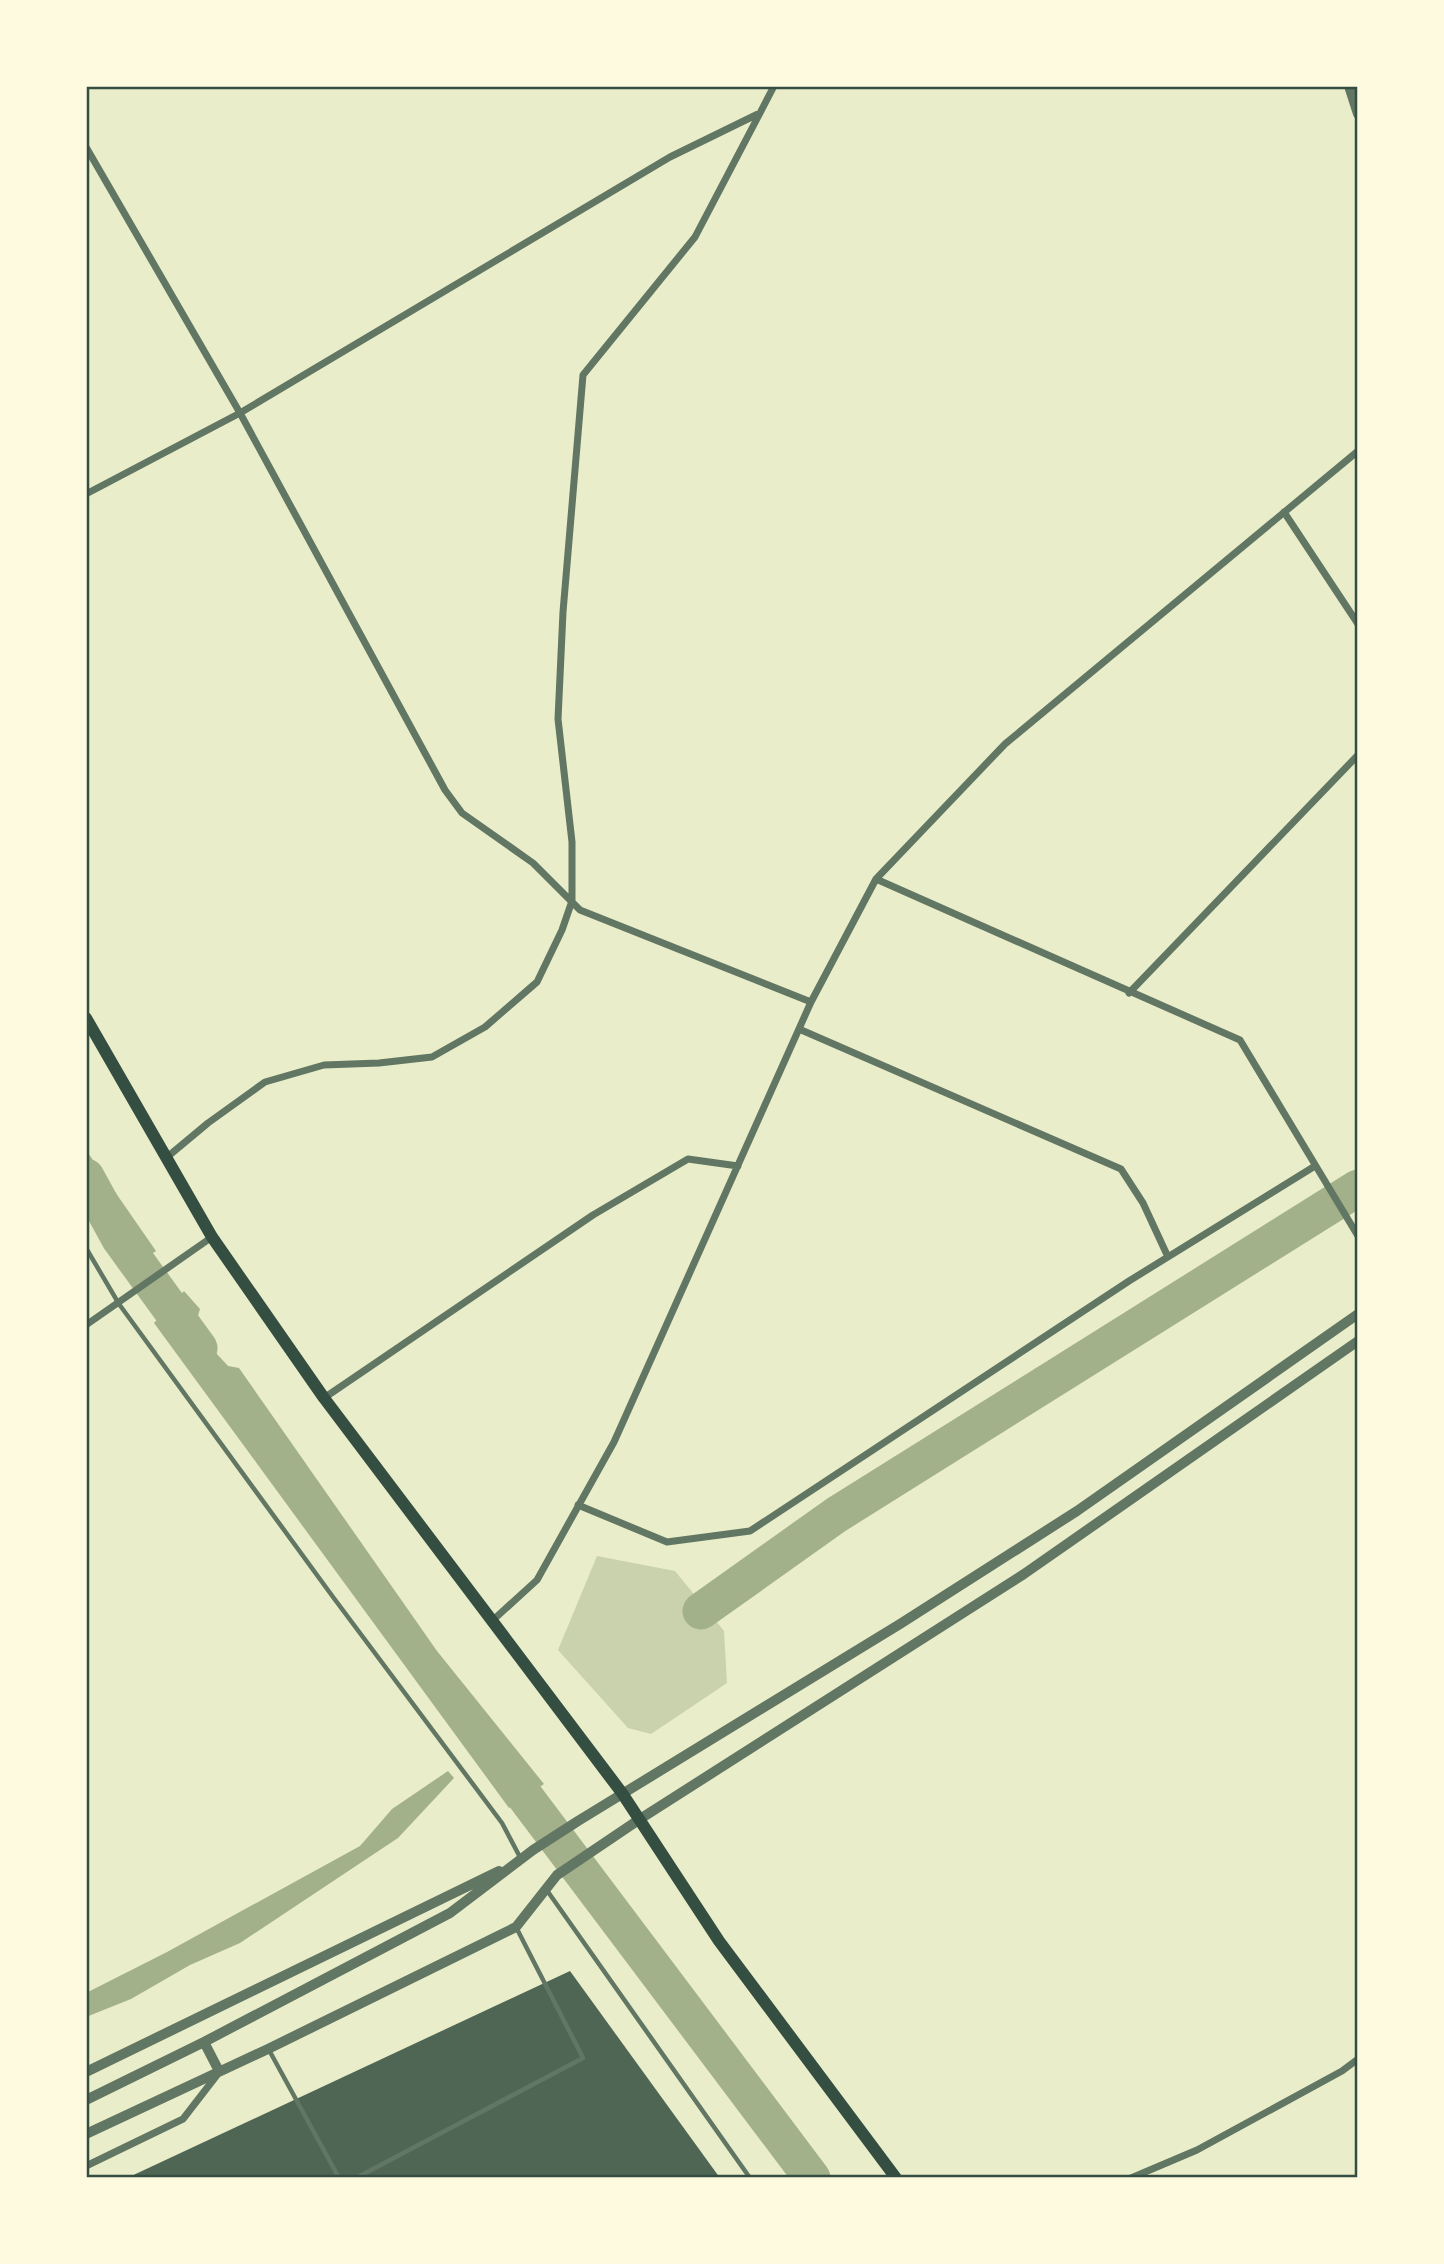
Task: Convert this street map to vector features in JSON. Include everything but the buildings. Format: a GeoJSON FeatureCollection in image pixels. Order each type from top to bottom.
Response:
{"type":"FeatureCollection","features":[{"type":"Feature","properties":{"kind":"main road"},"geometry":{"type":"LineString","coordinates":[[86,1018],[212,1237],[324,1398],[622,1793],[719,1941],[896,2178]]}},
{"type":"Feature","properties":{"kind":"street"},"geometry":{"type":"LineString","coordinates":[[166,1158],[265,1082],[324,1065],[432,1057],[485,1027],[537,982],[562,930],[572,901],[572,842],[558,719],[563,612],[583,375],[695,237],[774,86]]}},
{"type":"Feature","properties":{"kind":"street"},"geometry":{"type":"LineString","coordinates":[[1349,86],[1358,114]]}},
{"type":"Feature","properties":{"kind":"street"},"geometry":{"type":"LineString","coordinates":[[86,494],[240,413],[670,157],[760,113]]}},
{"type":"Feature","properties":{"kind":"street"},"geometry":{"type":"LineString","coordinates":[[86,147],[240,413],[444,790],[462,813],[533,863],[580,910],[811,1002]]}},
{"type":"Feature","properties":{"kind":"street"},"geometry":{"type":"LineString","coordinates":[[492,1621],[537,1580],[614,1442],[811,1002],[876,879],[1005,744],[1358,451]]}},
{"type":"Feature","properties":{"kind":"street"},"geometry":{"type":"LineString","coordinates":[[1284,512],[1358,624]]}},
{"type":"Feature","properties":{"kind":"street"},"geometry":{"type":"LineString","coordinates":[[1129,993],[1358,755]]}},
{"type":"Feature","properties":{"kind":"street"},"geometry":{"type":"LineString","coordinates":[[876,879],[1240,1041],[1358,1236]]}},
{"type":"Feature","properties":{"kind":"street"},"geometry":{"type":"LineString","coordinates":[[799,1029],[1121,1169],[1143,1203],[1168,1257]]}},
{"type":"Feature","properties":{"kind":"street"},"geometry":{"type":"LineString","coordinates":[[324,1398],[593,1214],[688,1159],[738,1166]]}},
{"type":"Feature","properties":{"kind":"street"},"geometry":{"type":"LineString","coordinates":[[578,1505],[667,1542],[750,1531],[1168,1257],[1315,1166]]}},
{"type":"Feature","properties":{"kind":"street"},"geometry":{"type":"LineString","coordinates":[[86,1325],[212,1237]]}},
{"type":"Feature","properties":{"kind":"street"},"geometry":{"type":"LineString","coordinates":[[86,2100],[204,2042],[450,1913],[533,1850],[578,1821],[900,1624],[1077,1511],[1358,1314]]}},
{"type":"Feature","properties":{"kind":"street"},"geometry":{"type":"LineString","coordinates":[[86,2134],[268,2049],[516,1927],[557,1875],[640,1819],[1024,1574],[1358,1341]]}},
{"type":"Feature","properties":{"kind":"street"},"geometry":{"type":"LineString","coordinates":[[86,2072],[521,1860]]}},
{"type":"Feature","properties":{"kind":"street"},"geometry":{"type":"LineString","coordinates":[[204,2042],[219,2071]]}},
{"type":"Feature","properties":{"kind":"street"},"geometry":{"type":"LineString","coordinates":[[1131,2178],[1197,2150],[1342,2071],[1358,2059]]}},
{"type":"Feature","properties":{"kind":"street"},"geometry":{"type":"LineString","coordinates":[[86,2166],[183,2119],[219,2071]]}},
{"type":"Feature","properties":{"kind":"lane"},"geometry":{"type":"LineString","coordinates":[[86,1248],[119,1304],[332,1597],[502,1823],[521,1860]]}},
{"type":"Feature","properties":{"kind":"lane"},"geometry":{"type":"LineString","coordinates":[[545,1888],[750,2178]]}},
{"type":"Feature","properties":{"kind":"lane"},"geometry":{"type":"LineString","coordinates":[[356,2178],[583,2058],[516,1927]]}},
{"type":"Feature","properties":{"kind":"lane"},"geometry":{"type":"LineString","coordinates":[[268,2049],[339,2178]]}},
{"type":"Feature","properties":{"kind":"shaded area"},"geometry":{"type":"Polygon","coordinates":[[[86,1150],[156,1251],[123,1274],[86,1209],[86,1150]]]}},
{"type":"Feature","properties":{"kind":"shaded area"},"geometry":{"type":"Polygon","coordinates":[[[184,1291],[200,1309],[194,1329],[228,1366],[239,1368],[437,1651],[544,1784],[509,1808],[154,1323],[184,1291]]]}},
{"type":"Feature","properties":{"kind":"shaded area"},"geometry":{"type":"Polygon","coordinates":[[[597,1556],[675,1571],[724,1631],[727,1683],[651,1734],[628,1728],[558,1650],[597,1556]]]}},
{"type":"Feature","properties":{"kind":"shaded area"},"geometry":{"type":"Polygon","coordinates":[[[448,1771],[454,1778],[398,1838],[240,1943],[190,1965],[131,1999],[86,2017],[86,1993],[167,1952],[360,1846],[392,1809],[448,1771]]]}},
{"type":"Feature","properties":{"kind":"waterway"},"geometry":{"type":"LineString","coordinates":[[86,1177],[120,1239],[199,1348]]}},
{"type":"Feature","properties":{"kind":"waterway"},"geometry":{"type":"LineString","coordinates":[[701,1611],[836,1515],[1358,1188]]}},
{"type":"Feature","properties":{"kind":"waterway"},"geometry":{"type":"LineString","coordinates":[[496,1758],[812,2178]]}}]}
